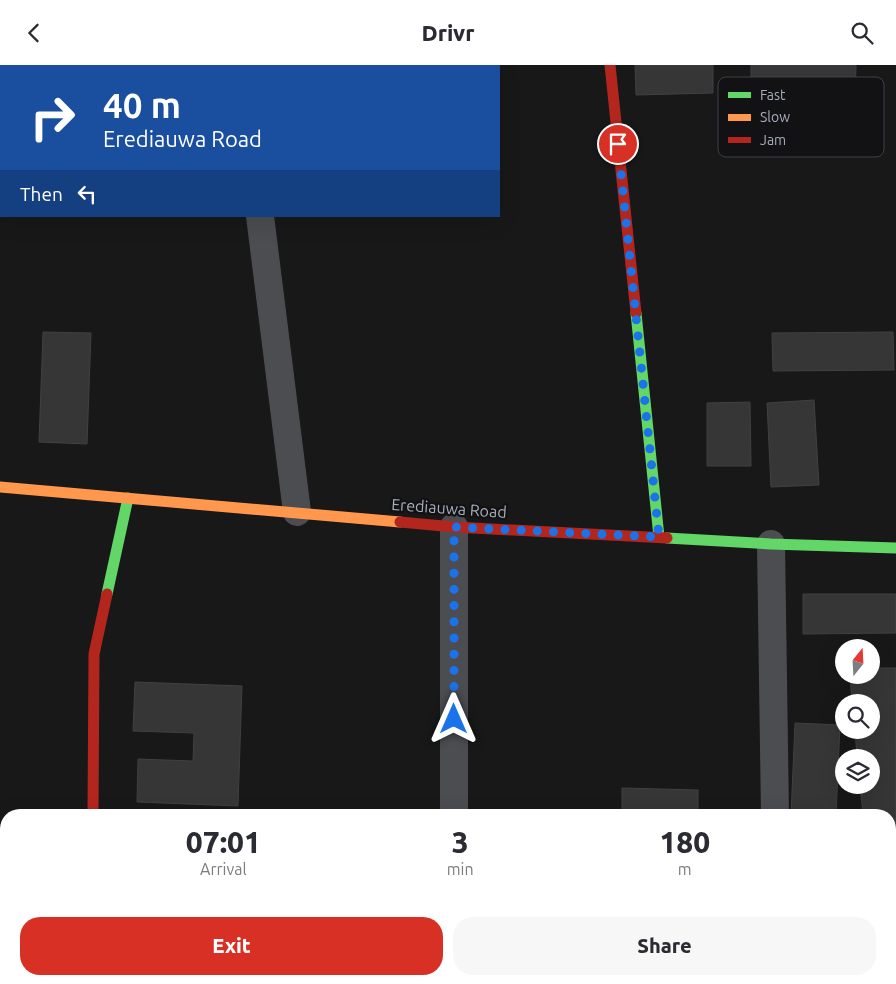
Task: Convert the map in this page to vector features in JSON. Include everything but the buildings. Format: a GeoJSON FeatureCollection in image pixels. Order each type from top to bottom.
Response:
{"type":"FeatureCollection","features":[{"type":"Feature","properties":{"kind":"street"},"geometry":{"type":"LineString","coordinates":[[610,65],[659,537]]}},
{"type":"Feature","properties":{"kind":"street"},"geometry":{"type":"LineString","coordinates":[[260,217],[297,512]]}},
{"type":"Feature","properties":{"kind":"street","name":"Erediauwa Road"},"geometry":{"type":"LineString","coordinates":[[0,487],[454,527],[771,544],[896,548]]}},
{"type":"Feature","properties":{"kind":"street"},"geometry":{"type":"LineString","coordinates":[[93,809],[94,654],[128,498]]}},
{"type":"Feature","properties":{"kind":"street"},"geometry":{"type":"LineString","coordinates":[[454,527],[454,809]]}},
{"type":"Feature","properties":{"kind":"street"},"geometry":{"type":"LineString","coordinates":[[771,544],[775,809]]}},
{"type":"Feature","properties":{"kind":"traffic: fast"},"geometry":{"type":"LineString","coordinates":[[636,313],[659,537]]}},
{"type":"Feature","properties":{"kind":"traffic: fast"},"geometry":{"type":"LineString","coordinates":[[107,594],[128,498]]}},
{"type":"Feature","properties":{"kind":"traffic: fast"},"geometry":{"type":"LineString","coordinates":[[667,538],[896,548]]}},
{"type":"Feature","properties":{"kind":"traffic: slow"},"geometry":{"type":"LineString","coordinates":[[0,487],[400,522]]}},
{"type":"Feature","properties":{"kind":"traffic: jam"},"geometry":{"type":"LineString","coordinates":[[610,65],[636,313]]}},
{"type":"Feature","properties":{"kind":"traffic: jam"},"geometry":{"type":"LineString","coordinates":[[400,522],[454,527],[667,538]]}},
{"type":"Feature","properties":{"kind":"traffic: jam"},"geometry":{"type":"LineString","coordinates":[[93,809],[94,654],[107,594]]}},
{"type":"Feature","properties":{"kind":"route"},"geometry":{"type":"LineString","coordinates":[[454,719],[454,527],[659,537],[618,144]]}}]}
